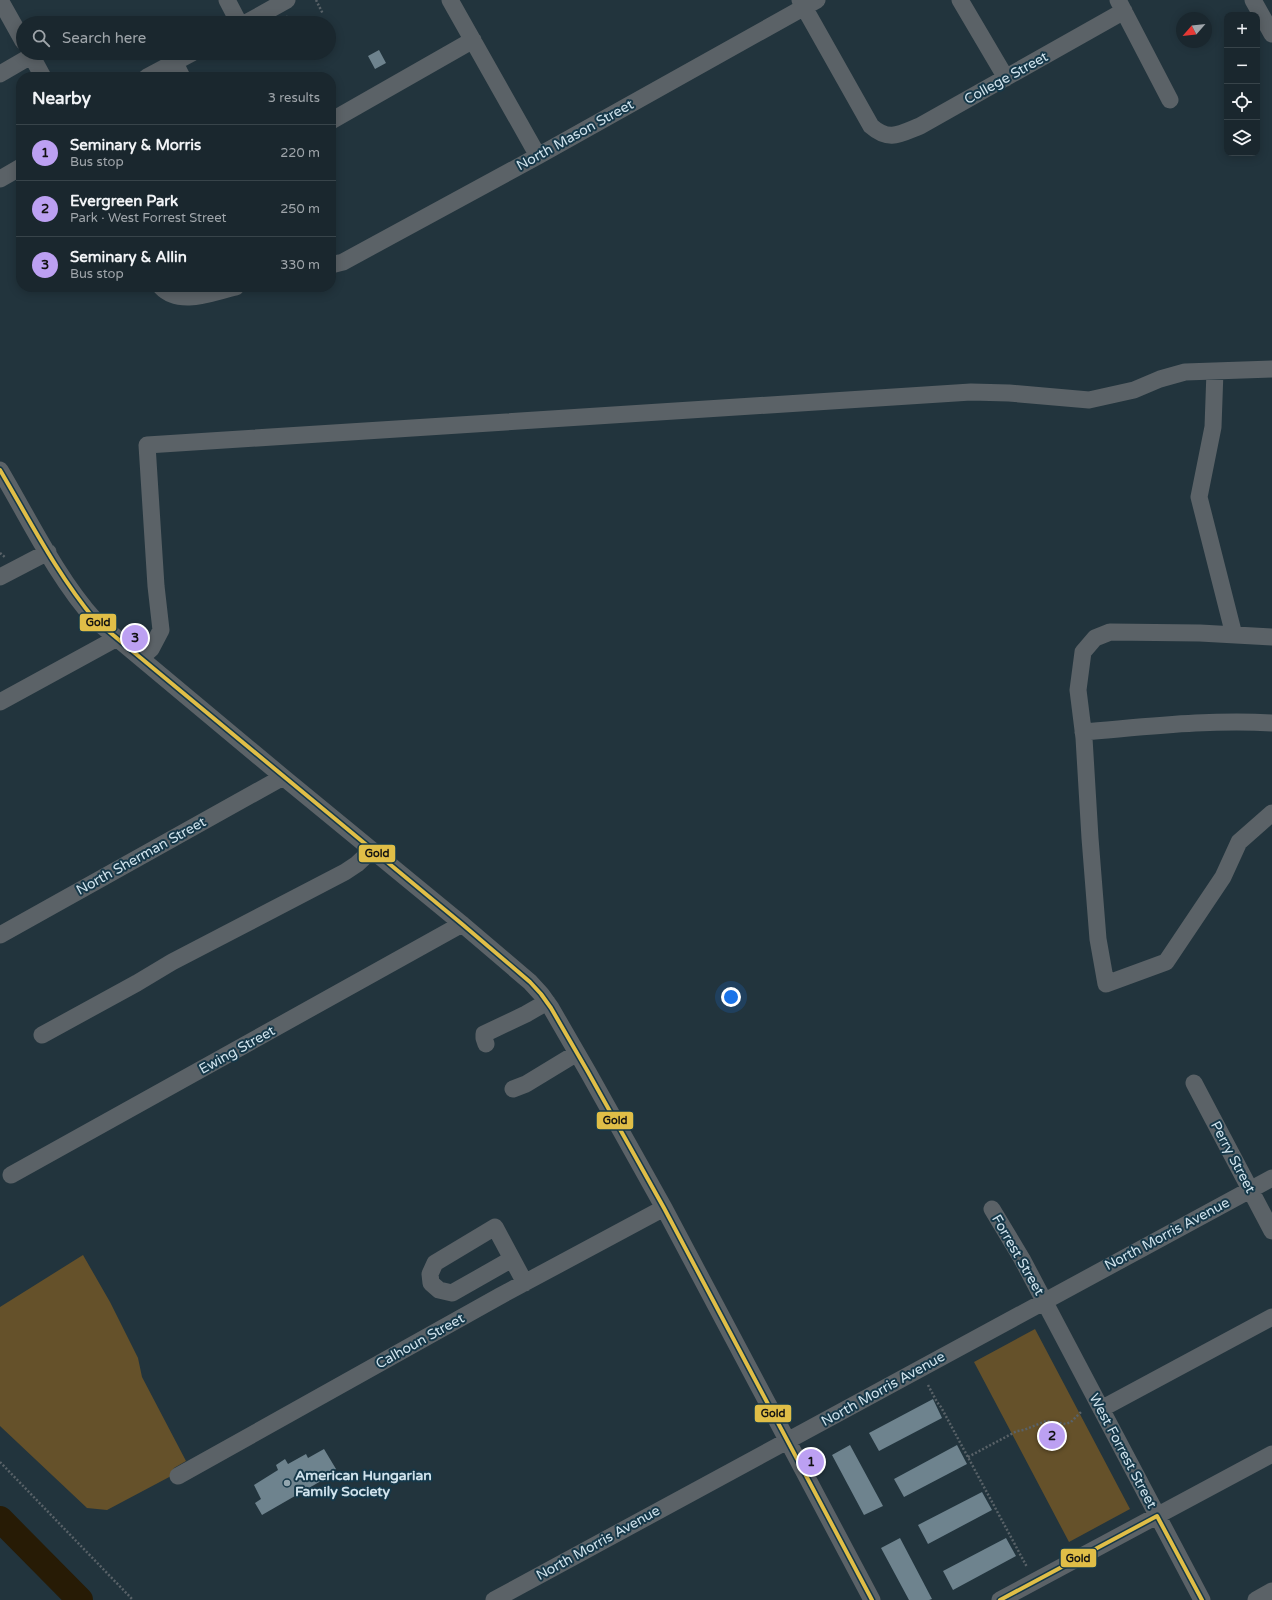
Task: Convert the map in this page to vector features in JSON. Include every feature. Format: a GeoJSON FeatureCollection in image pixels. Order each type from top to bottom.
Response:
{"type":"FeatureCollection","features":[{"type":"Feature","properties":{"kind":"street"},"geometry":{"type":"LineString","coordinates":[[0,0],[16,29]]}},
{"type":"Feature","properties":{"kind":"street"},"geometry":{"type":"LineString","coordinates":[[227,0],[235,16]]}},
{"type":"Feature","properties":{"kind":"street"},"geometry":{"type":"LineString","coordinates":[[258,16],[287,0]]}},
{"type":"Feature","properties":{"kind":"street"},"geometry":{"type":"LineString","coordinates":[[450,0],[538,156]]}},
{"type":"Feature","properties":{"kind":"street"},"geometry":{"type":"LineString","coordinates":[[960,0],[1006,78]]}},
{"type":"Feature","properties":{"kind":"street"},"geometry":{"type":"LineString","coordinates":[[1253,0],[1272,34]]}},
{"type":"Feature","properties":{"kind":"street","name":"College Street"},"geometry":{"type":"LineString","coordinates":[[807,2],[871,126],[884,135],[899,134],[920,126],[1006,78],[1121,5]]}},
{"type":"Feature","properties":{"kind":"street","name":"North Mason Street"},"geometry":{"type":"LineString","coordinates":[[336,264],[343,262],[538,156],[807,2]]}},
{"type":"Feature","properties":{"kind":"street"},"geometry":{"type":"LineString","coordinates":[[1121,5],[1170,100]]}},
{"type":"Feature","properties":{"kind":"street"},"geometry":{"type":"LineString","coordinates":[[336,118],[473,40]]}},
{"type":"Feature","properties":{"kind":"street"},"geometry":{"type":"LineString","coordinates":[[0,74],[21,60]]}},
{"type":"Feature","properties":{"kind":"street"},"geometry":{"type":"LineString","coordinates":[[33,60],[40,72]]}},
{"type":"Feature","properties":{"kind":"street"},"geometry":{"type":"LineString","coordinates":[[178,70],[186,60]]}},
{"type":"Feature","properties":{"kind":"street"},"geometry":{"type":"LineString","coordinates":[[0,179],[16,170]]}},
{"type":"Feature","properties":{"kind":"street"},"geometry":{"type":"LineString","coordinates":[[166,292],[177,296],[193,297],[214,292]]}},
{"type":"Feature","properties":{"kind":"street"},"geometry":{"type":"LineString","coordinates":[[141,658],[150,649],[161,630],[156,586],[147,445],[971,392],[1009,393],[1089,400],[1134,390],[1160,379],[1185,372],[1272,369]]}},
{"type":"Feature","properties":{"kind":"street"},"geometry":{"type":"LineString","coordinates":[[1215,371],[1213,427],[1199,496],[1234,635]]}},
{"type":"Feature","properties":{"kind":"street"},"geometry":{"type":"LineString","coordinates":[[0,470],[66,584],[95,620],[282,777],[462,924],[530,982],[547,1002],[569,1038],[664,1208],[872,1600]]}},
{"type":"Feature","properties":{"kind":"street"},"geometry":{"type":"LineString","coordinates":[[0,577],[48,552]]}},
{"type":"Feature","properties":{"kind":"street"},"geometry":{"type":"LineString","coordinates":[[1272,637],[1200,633],[1110,632],[1095,638],[1083,652],[1078,690],[1083,732],[1098,939],[1106,984],[1166,962],[1223,877],[1239,842],[1272,814]]}},
{"type":"Feature","properties":{"kind":"street"},"geometry":{"type":"LineString","coordinates":[[0,702],[117,638]]}},
{"type":"Feature","properties":{"kind":"street"},"geometry":{"type":"LineString","coordinates":[[1083,732],[1222,723],[1272,723]]}},
{"type":"Feature","properties":{"kind":"street","name":"North Sherman Street"},"geometry":{"type":"LineString","coordinates":[[0,935],[282,777]]}},
{"type":"Feature","properties":{"kind":"street"},"geometry":{"type":"LineString","coordinates":[[42,1035],[172,962],[345,872],[357,864],[372,850]]}},
{"type":"Feature","properties":{"kind":"street","name":"Ewing Street"},"geometry":{"type":"LineString","coordinates":[[12,1175],[462,924]]}},
{"type":"Feature","properties":{"kind":"street"},"geometry":{"type":"LineString","coordinates":[[486,1044],[484,1034],[547,1002]]}},
{"type":"Feature","properties":{"kind":"street"},"geometry":{"type":"LineString","coordinates":[[513,1089],[526,1084],[577,1053]]}},
{"type":"Feature","properties":{"kind":"street","name":"Perry Street"},"geometry":{"type":"LineString","coordinates":[[1194,1083],[1272,1231]]}},
{"type":"Feature","properties":{"kind":"street","name":"North Morris Avenue"},"geometry":{"type":"LineString","coordinates":[[494,1600],[1272,1178]]}},
{"type":"Feature","properties":{"kind":"street","name":"Calhoun Street"},"geometry":{"type":"LineString","coordinates":[[178,1476],[525,1283],[664,1208]]}},
{"type":"Feature","properties":{"kind":"street","name":"Forrest Street"},"geometry":{"type":"LineString","coordinates":[[992,1209],[1022,1259],[1044,1301]]}},
{"type":"Feature","properties":{"kind":"street"},"geometry":{"type":"LineString","coordinates":[[512,1259],[452,1293],[439,1290],[431,1283],[430,1274],[435,1263],[495,1228],[512,1259],[525,1283]]}},
{"type":"Feature","properties":{"kind":"street","name":"West Forrest Street"},"geometry":{"type":"LineString","coordinates":[[1044,1301],[1202,1600]]}},
{"type":"Feature","properties":{"kind":"street"},"geometry":{"type":"LineString","coordinates":[[1101,1409],[1272,1317]]}},
{"type":"Feature","properties":{"kind":"street"},"geometry":{"type":"LineString","coordinates":[[1000,1600],[1272,1454]]}},
{"type":"Feature","properties":{"kind":"street"},"geometry":{"type":"LineString","coordinates":[[1256,1600],[1272,1592]]}},
{"type":"Feature","properties":{"kind":"path"},"geometry":{"type":"LineString","coordinates":[[316,0],[324,14]]}},
{"type":"Feature","properties":{"kind":"path"},"geometry":{"type":"LineString","coordinates":[[928,1385],[1026,1567]]}},
{"type":"Feature","properties":{"kind":"path"},"geometry":{"type":"LineString","coordinates":[[968,1457],[1017,1431],[1024,1430],[1046,1421],[1066,1424],[1071,1422],[1081,1412]]}},
{"type":"Feature","properties":{"kind":"path"},"geometry":{"type":"LineString","coordinates":[[0,1462],[133,1600]]}},
{"type":"Feature","properties":{"kind":"shaded area"},"geometry":{"type":"Polygon","coordinates":[[[83,1255],[110,1302],[138,1358],[142,1377],[186,1461],[174,1468],[172,1472],[173,1475],[107,1510],[87,1508],[0,1426],[0,1307],[83,1255]]]}},
{"type":"Feature","properties":{"kind":"shaded area"},"geometry":{"type":"Polygon","coordinates":[[[1035,1329],[1130,1509],[1069,1542],[974,1362],[1035,1329]]]}},
{"type":"Feature","properties":{"kind":"building"},"geometry":{"type":"Polygon","coordinates":[[[379,50],[386,63],[375,69],[368,56],[379,50]]]}},
{"type":"Feature","properties":{"kind":"building"},"geometry":{"type":"Polygon","coordinates":[[[933,1399],[942,1418],[879,1451],[869,1433],[933,1399]]]}},
{"type":"Feature","properties":{"kind":"building"},"geometry":{"type":"Polygon","coordinates":[[[850,1445],[883,1506],[864,1515],[832,1455],[850,1445]]]}},
{"type":"Feature","properties":{"kind":"building"},"geometry":{"type":"Polygon","coordinates":[[[957,1445],[967,1464],[904,1497],[894,1479],[957,1445]]]}},
{"type":"Feature","properties":{"kind":"building","name":"American Hungarian Family Society"},"geometry":{"type":"Polygon","coordinates":[[[324,1449],[336,1469],[320,1478],[321,1481],[262,1515],[255,1503],[261,1499],[254,1485],[278,1470],[276,1465],[285,1459],[288,1464],[306,1454],[308,1458],[324,1449]]]}},
{"type":"Feature","properties":{"kind":"building"},"geometry":{"type":"Polygon","coordinates":[[[982,1492],[992,1510],[928,1544],[918,1525],[982,1492]]]}},
{"type":"Feature","properties":{"kind":"building"},"geometry":{"type":"Polygon","coordinates":[[[900,1538],[932,1599],[909,1600],[881,1548],[900,1538]]]}},
{"type":"Feature","properties":{"kind":"building"},"geometry":{"type":"Polygon","coordinates":[[[1006,1538],[1016,1556],[953,1590],[943,1571],[1006,1538]]]}},
{"type":"Feature","properties":{"kind":"waterway"},"geometry":{"type":"LineString","coordinates":[[0,1519],[80,1600]]}},
{"type":"Feature","properties":{"kind":"transit line","name":"Gold"},"geometry":{"type":"LineString","coordinates":[[0,470],[56,566],[95,620],[462,924],[530,982],[541,994],[551,1008],[588,1072],[664,1208],[872,1600]]}},
{"type":"Feature","properties":{"kind":"transit line","name":"Gold"},"geometry":{"type":"LineString","coordinates":[[1157,1516],[1202,1600]]}},
{"type":"Feature","properties":{"kind":"transit line","name":"Gold"},"geometry":{"type":"LineString","coordinates":[[1000,1600],[1157,1516]]}},
{"type":"Feature","properties":{"kind":"place","name":"Seminary & Allin"},"geometry":{"type":"Point","coordinates":[135,638]}},
{"type":"Feature","properties":{"kind":"place","name":"Evergreen Park"},"geometry":{"type":"Point","coordinates":[1052,1436]}},
{"type":"Feature","properties":{"kind":"place","name":"Seminary & Morris"},"geometry":{"type":"Point","coordinates":[811,1462]}},
{"type":"Feature","properties":{"kind":"place","name":"American Hungarian Family Society"},"geometry":{"type":"Point","coordinates":[287,1483]}}]}
